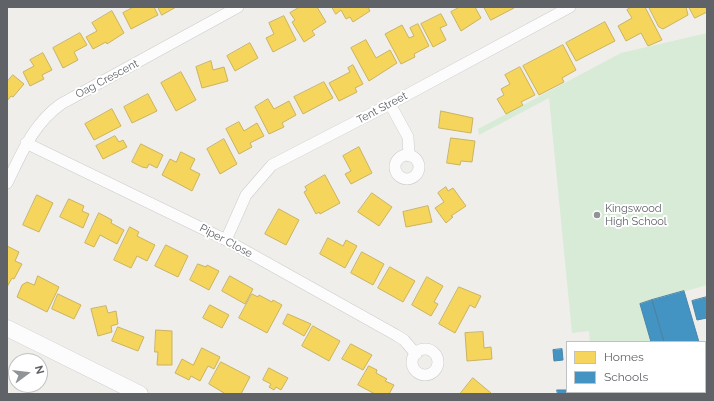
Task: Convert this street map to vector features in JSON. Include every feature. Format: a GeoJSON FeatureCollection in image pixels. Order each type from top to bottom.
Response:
{"type":"FeatureCollection","features":[{"type":"Feature","properties":{"kind":"main road"},"geometry":{"type":"LineString","coordinates":[[7,328],[140,394]]}},
{"type":"Feature","properties":{"kind":"street","name":"Oag Crescent"},"geometry":{"type":"LineString","coordinates":[[7,183],[26,143],[35,128],[48,113],[61,104],[238,7]]}},
{"type":"Feature","properties":{"kind":"street","name":"Tent Street"},"geometry":{"type":"LineString","coordinates":[[226,240],[246,195],[272,165],[390,104],[570,7]]}},
{"type":"Feature","properties":{"kind":"street"},"geometry":{"type":"LineString","coordinates":[[390,104],[408,137],[409,156]]}},
{"type":"Feature","properties":{"kind":"street","name":"Piper Close"},"geometry":{"type":"LineString","coordinates":[[26,143],[226,240],[396,335],[404,340],[416,354]]}},
{"type":"Feature","properties":{"kind":"green space","name":"Kingswood High School"},"geometry":{"type":"Polygon","coordinates":[[[707,33],[707,285],[640,304],[651,341],[590,341],[589,331],[572,333],[549,98],[479,135],[478,129],[621,53],[707,33]]]}},
{"type":"Feature","properties":{"kind":"building: Homes"},"geometry":{"type":"Polygon","coordinates":[[[134,7],[154,7],[158,15],[131,29],[123,13],[134,7]]]}},
{"type":"Feature","properties":{"kind":"building: Homes"},"geometry":{"type":"Polygon","coordinates":[[[158,7],[176,7],[162,15],[158,7]]]}},
{"type":"Feature","properties":{"kind":"building: Homes"},"geometry":{"type":"Polygon","coordinates":[[[300,7],[317,7],[326,22],[312,31],[315,35],[304,42],[292,22],[295,20],[290,13],[300,7]]]}},
{"type":"Feature","properties":{"kind":"building: Homes"},"geometry":{"type":"Polygon","coordinates":[[[332,7],[368,7],[370,11],[353,22],[350,17],[346,19],[341,10],[336,14],[332,7]]]}},
{"type":"Feature","properties":{"kind":"building: Homes"},"geometry":{"type":"Polygon","coordinates":[[[460,7],[475,7],[481,18],[461,31],[451,12],[460,7]]]}},
{"type":"Feature","properties":{"kind":"building: Homes"},"geometry":{"type":"Polygon","coordinates":[[[484,7],[513,7],[514,8],[491,20],[484,7]]]}},
{"type":"Feature","properties":{"kind":"building: Homes"},"geometry":{"type":"Polygon","coordinates":[[[632,7],[645,7],[662,40],[648,46],[641,33],[626,41],[618,26],[632,18],[627,10],[632,7]]]}},
{"type":"Feature","properties":{"kind":"building: Homes"},"geometry":{"type":"Polygon","coordinates":[[[649,7],[686,7],[688,15],[663,29],[659,27],[649,7]]]}},
{"type":"Feature","properties":{"kind":"building: Homes"},"geometry":{"type":"Polygon","coordinates":[[[689,7],[706,7],[707,12],[695,18],[689,7]]]}},
{"type":"Feature","properties":{"kind":"building: Homes"},"geometry":{"type":"Polygon","coordinates":[[[112,11],[124,33],[107,44],[106,42],[93,49],[86,37],[97,31],[92,23],[112,11]]]}},
{"type":"Feature","properties":{"kind":"building: Homes"},"geometry":{"type":"Polygon","coordinates":[[[441,14],[447,25],[440,28],[446,40],[433,47],[421,24],[441,14]]]}},
{"type":"Feature","properties":{"kind":"building: Homes"},"geometry":{"type":"Polygon","coordinates":[[[284,16],[296,40],[273,52],[266,38],[274,34],[269,23],[284,16]]]}},
{"type":"Feature","properties":{"kind":"building: Homes"},"geometry":{"type":"Polygon","coordinates":[[[605,22],[615,41],[576,61],[566,43],[605,22]]]}},
{"type":"Feature","properties":{"kind":"building: Homes"},"geometry":{"type":"Polygon","coordinates":[[[418,24],[429,46],[414,54],[415,57],[401,64],[385,34],[402,25],[409,38],[414,36],[410,28],[418,24]]]}},
{"type":"Feature","properties":{"kind":"building: Homes"},"geometry":{"type":"Polygon","coordinates":[[[80,33],[87,45],[74,52],[78,60],[63,68],[53,48],[80,33]]]}},
{"type":"Feature","properties":{"kind":"building: Homes"},"geometry":{"type":"Polygon","coordinates":[[[366,40],[376,58],[390,50],[397,63],[369,81],[351,48],[366,40]]]}},
{"type":"Feature","properties":{"kind":"building: Homes"},"geometry":{"type":"Polygon","coordinates":[[[250,43],[258,58],[235,71],[227,56],[250,43]]]}},
{"type":"Feature","properties":{"kind":"building: Homes"},"geometry":{"type":"Polygon","coordinates":[[[563,45],[576,70],[562,78],[564,82],[539,95],[523,66],[563,45]]]}},
{"type":"Feature","properties":{"kind":"building: Homes"},"geometry":{"type":"Polygon","coordinates":[[[43,53],[52,70],[42,75],[44,79],[30,86],[23,72],[34,66],[30,60],[43,53]]]}},
{"type":"Feature","properties":{"kind":"building: Homes"},"geometry":{"type":"Polygon","coordinates":[[[211,61],[213,70],[224,67],[228,81],[202,88],[196,67],[211,61]]]}},
{"type":"Feature","properties":{"kind":"building: Homes"},"geometry":{"type":"Polygon","coordinates":[[[353,65],[363,84],[355,88],[357,92],[339,101],[329,83],[350,72],[348,68],[353,65]]]}},
{"type":"Feature","properties":{"kind":"building: Homes"},"geometry":{"type":"Polygon","coordinates":[[[520,67],[535,95],[521,102],[523,105],[506,114],[497,99],[504,95],[501,89],[510,84],[505,75],[520,67]]]}},
{"type":"Feature","properties":{"kind":"building: Homes"},"geometry":{"type":"Polygon","coordinates":[[[181,72],[196,100],[176,111],[161,83],[181,72]]]}},
{"type":"Feature","properties":{"kind":"building: Homes"},"geometry":{"type":"Polygon","coordinates":[[[13,75],[24,84],[13,97],[11,96],[7,101],[7,82],[13,75]]]}},
{"type":"Feature","properties":{"kind":"building: Homes"},"geometry":{"type":"Polygon","coordinates":[[[324,82],[333,98],[303,114],[294,97],[324,82]]]}},
{"type":"Feature","properties":{"kind":"building: Homes"},"geometry":{"type":"Polygon","coordinates":[[[148,94],[157,111],[132,123],[124,107],[148,94]]]}},
{"type":"Feature","properties":{"kind":"building: Homes"},"geometry":{"type":"Polygon","coordinates":[[[268,99],[274,109],[289,101],[296,115],[282,123],[284,127],[269,134],[255,107],[268,99]]]}},
{"type":"Feature","properties":{"kind":"building: Homes"},"geometry":{"type":"Polygon","coordinates":[[[112,109],[121,126],[94,140],[85,124],[112,109]]]}},
{"type":"Feature","properties":{"kind":"building: Homes"},"geometry":{"type":"Polygon","coordinates":[[[441,111],[473,118],[471,133],[439,128],[441,111]]]}},
{"type":"Feature","properties":{"kind":"building: Homes"},"geometry":{"type":"Polygon","coordinates":[[[239,122],[244,131],[257,123],[264,136],[250,143],[252,147],[239,154],[226,129],[239,122]]]}},
{"type":"Feature","properties":{"kind":"building: Homes"},"geometry":{"type":"Polygon","coordinates":[[[115,136],[119,142],[123,140],[127,147],[103,159],[96,146],[115,136]]]}},
{"type":"Feature","properties":{"kind":"building: Homes"},"geometry":{"type":"Polygon","coordinates":[[[451,138],[475,141],[472,162],[461,161],[460,165],[447,163],[451,138]]]}},
{"type":"Feature","properties":{"kind":"building: Homes"},"geometry":{"type":"Polygon","coordinates":[[[224,139],[237,164],[220,174],[207,149],[224,139]]]}},
{"type":"Feature","properties":{"kind":"building: Homes"},"geometry":{"type":"Polygon","coordinates":[[[141,144],[163,155],[157,168],[149,164],[147,168],[142,167],[132,162],[141,144]]]}},
{"type":"Feature","properties":{"kind":"building: Homes"},"geometry":{"type":"Polygon","coordinates":[[[359,147],[372,173],[351,184],[345,174],[351,171],[343,156],[359,147]]]}},
{"type":"Feature","properties":{"kind":"building: Homes"},"geometry":{"type":"Polygon","coordinates":[[[181,152],[195,159],[190,169],[200,174],[192,191],[162,175],[170,159],[176,162],[181,152]]]}},
{"type":"Feature","properties":{"kind":"building: Homes"},"geometry":{"type":"Polygon","coordinates":[[[325,175],[340,203],[320,214],[319,212],[316,214],[304,192],[307,190],[305,187],[325,175]]]}},
{"type":"Feature","properties":{"kind":"building: Homes"},"geometry":{"type":"Polygon","coordinates":[[[446,187],[448,191],[453,188],[466,206],[451,216],[453,217],[446,223],[435,208],[444,202],[438,193],[446,187]]]}},
{"type":"Feature","properties":{"kind":"building: Homes"},"geometry":{"type":"Polygon","coordinates":[[[372,193],[392,207],[379,226],[358,212],[372,193]]]}},
{"type":"Feature","properties":{"kind":"building: Homes"},"geometry":{"type":"Polygon","coordinates":[[[37,195],[53,203],[39,232],[23,225],[37,195]]]}},
{"type":"Feature","properties":{"kind":"building: Homes"},"geometry":{"type":"Polygon","coordinates":[[[69,199],[84,206],[82,211],[89,214],[83,228],[60,217],[69,199]]]}},
{"type":"Feature","properties":{"kind":"building: Homes"},"geometry":{"type":"Polygon","coordinates":[[[428,206],[432,222],[406,227],[403,212],[428,206]]]}},
{"type":"Feature","properties":{"kind":"building: Homes"},"geometry":{"type":"Polygon","coordinates":[[[279,209],[299,220],[286,245],[265,234],[279,209]]]}},
{"type":"Feature","properties":{"kind":"building: Homes"},"geometry":{"type":"Polygon","coordinates":[[[99,213],[112,220],[111,223],[124,230],[117,244],[100,235],[94,247],[85,243],[99,213]]]}},
{"type":"Feature","properties":{"kind":"building: Homes"},"geometry":{"type":"Polygon","coordinates":[[[130,227],[139,232],[137,236],[155,245],[147,261],[137,256],[131,268],[114,260],[130,227]]]}},
{"type":"Feature","properties":{"kind":"building: Homes"},"geometry":{"type":"Polygon","coordinates":[[[328,238],[343,246],[346,240],[357,246],[345,268],[320,254],[328,238]]]}},
{"type":"Feature","properties":{"kind":"building: Homes"},"geometry":{"type":"Polygon","coordinates":[[[166,245],[188,256],[178,277],[155,266],[166,245]]]}},
{"type":"Feature","properties":{"kind":"building: Homes"},"geometry":{"type":"Polygon","coordinates":[[[7,246],[19,252],[15,261],[22,264],[14,279],[12,278],[7,287],[7,246]]]}},
{"type":"Feature","properties":{"kind":"building: Homes"},"geometry":{"type":"Polygon","coordinates":[[[362,252],[384,264],[373,285],[351,273],[362,252]]]}},
{"type":"Feature","properties":{"kind":"building: Homes"},"geometry":{"type":"Polygon","coordinates":[[[198,264],[206,267],[207,265],[219,271],[209,290],[190,280],[198,264]]]}},
{"type":"Feature","properties":{"kind":"building: Homes"},"geometry":{"type":"Polygon","coordinates":[[[390,267],[415,281],[403,302],[378,288],[390,267]]]}},
{"type":"Feature","properties":{"kind":"building: Homes"},"geometry":{"type":"Polygon","coordinates":[[[38,276],[59,287],[47,312],[17,297],[22,285],[27,282],[34,285],[38,276]]]}},
{"type":"Feature","properties":{"kind":"building: Homes"},"geometry":{"type":"Polygon","coordinates":[[[230,276],[253,289],[245,304],[222,291],[230,276]]]}},
{"type":"Feature","properties":{"kind":"building: Homes"},"geometry":{"type":"Polygon","coordinates":[[[427,277],[443,286],[434,302],[438,304],[431,316],[412,305],[427,277]]]}},
{"type":"Feature","properties":{"kind":"building: Homes"},"geometry":{"type":"Polygon","coordinates":[[[459,287],[481,296],[475,308],[470,305],[455,333],[439,324],[459,287]]]}},
{"type":"Feature","properties":{"kind":"building: Homes"},"geometry":{"type":"Polygon","coordinates":[[[58,294],[81,305],[74,319],[52,309],[58,294]]]}},
{"type":"Feature","properties":{"kind":"building: Homes"},"geometry":{"type":"Polygon","coordinates":[[[252,294],[258,297],[259,295],[272,302],[273,300],[282,305],[267,333],[239,318],[252,294]]]}},
{"type":"Feature","properties":{"kind":"building: Homes"},"geometry":{"type":"Polygon","coordinates":[[[210,305],[229,315],[222,328],[203,318],[210,305]]]}},
{"type":"Feature","properties":{"kind":"building: Homes"},"geometry":{"type":"Polygon","coordinates":[[[106,306],[108,313],[116,311],[118,324],[111,326],[112,332],[98,336],[91,309],[106,306]]]}},
{"type":"Feature","properties":{"kind":"building: Homes"},"geometry":{"type":"Polygon","coordinates":[[[288,314],[311,324],[304,336],[283,324],[288,314]]]}},
{"type":"Feature","properties":{"kind":"building: Homes"},"geometry":{"type":"Polygon","coordinates":[[[313,326],[340,341],[329,361],[302,346],[313,326]]]}},
{"type":"Feature","properties":{"kind":"building: Homes"},"geometry":{"type":"Polygon","coordinates":[[[118,327],[144,337],[138,351],[112,341],[118,327]]]}},
{"type":"Feature","properties":{"kind":"building: Homes"},"geometry":{"type":"Polygon","coordinates":[[[156,330],[172,331],[172,365],[157,365],[158,352],[155,352],[156,330]]]}},
{"type":"Feature","properties":{"kind":"building: Homes"},"geometry":{"type":"Polygon","coordinates":[[[483,332],[484,348],[491,347],[492,359],[467,361],[465,333],[483,332]]]}},
{"type":"Feature","properties":{"kind":"building: Homes"},"geometry":{"type":"Polygon","coordinates":[[[351,344],[372,355],[363,370],[342,359],[351,344]]]}},
{"type":"Feature","properties":{"kind":"building: Homes"},"geometry":{"type":"Polygon","coordinates":[[[202,348],[220,357],[214,369],[208,366],[200,381],[191,376],[189,380],[175,373],[182,359],[193,365],[202,348]]]}},
{"type":"Feature","properties":{"kind":"building: Homes"},"geometry":{"type":"Polygon","coordinates":[[[221,362],[250,377],[241,394],[223,394],[224,393],[209,384],[221,362]]]}},
{"type":"Feature","properties":{"kind":"building: Homes"},"geometry":{"type":"Polygon","coordinates":[[[369,366],[377,370],[376,373],[387,379],[385,381],[394,385],[389,394],[375,394],[358,385],[369,366]]]}},
{"type":"Feature","properties":{"kind":"building: Homes"},"geometry":{"type":"Polygon","coordinates":[[[269,368],[288,378],[281,390],[276,387],[274,390],[269,387],[271,384],[263,380],[269,368]]]}},
{"type":"Feature","properties":{"kind":"building: Homes"},"geometry":{"type":"Polygon","coordinates":[[[473,378],[491,393],[460,394],[473,378]]]}},
{"type":"Feature","properties":{"kind":"building: Schools"},"geometry":{"type":"Polygon","coordinates":[[[684,291],[699,341],[664,341],[652,300],[684,291]]]}},
{"type":"Feature","properties":{"kind":"building: Schools"},"geometry":{"type":"Polygon","coordinates":[[[707,297],[707,318],[697,320],[692,301],[707,297]]]}},
{"type":"Feature","properties":{"kind":"building: Schools"},"geometry":{"type":"Polygon","coordinates":[[[652,300],[664,341],[651,341],[640,304],[652,300]]]}},
{"type":"Feature","properties":{"kind":"building: Schools"},"geometry":{"type":"Polygon","coordinates":[[[562,349],[563,360],[554,361],[553,350],[562,349]]]}},
{"type":"Feature","properties":{"kind":"building: Schools"},"geometry":{"type":"Polygon","coordinates":[[[706,389],[707,394],[676,394],[706,393],[706,389]]]}},
{"type":"Feature","properties":{"kind":"building: Schools"},"geometry":{"type":"Polygon","coordinates":[[[557,390],[566,390],[566,393],[574,393],[574,394],[558,394],[557,390]]]}},
{"type":"Feature","properties":{"kind":"place","name":"Kingswood High School"},"geometry":{"type":"Point","coordinates":[597,215]}}]}
